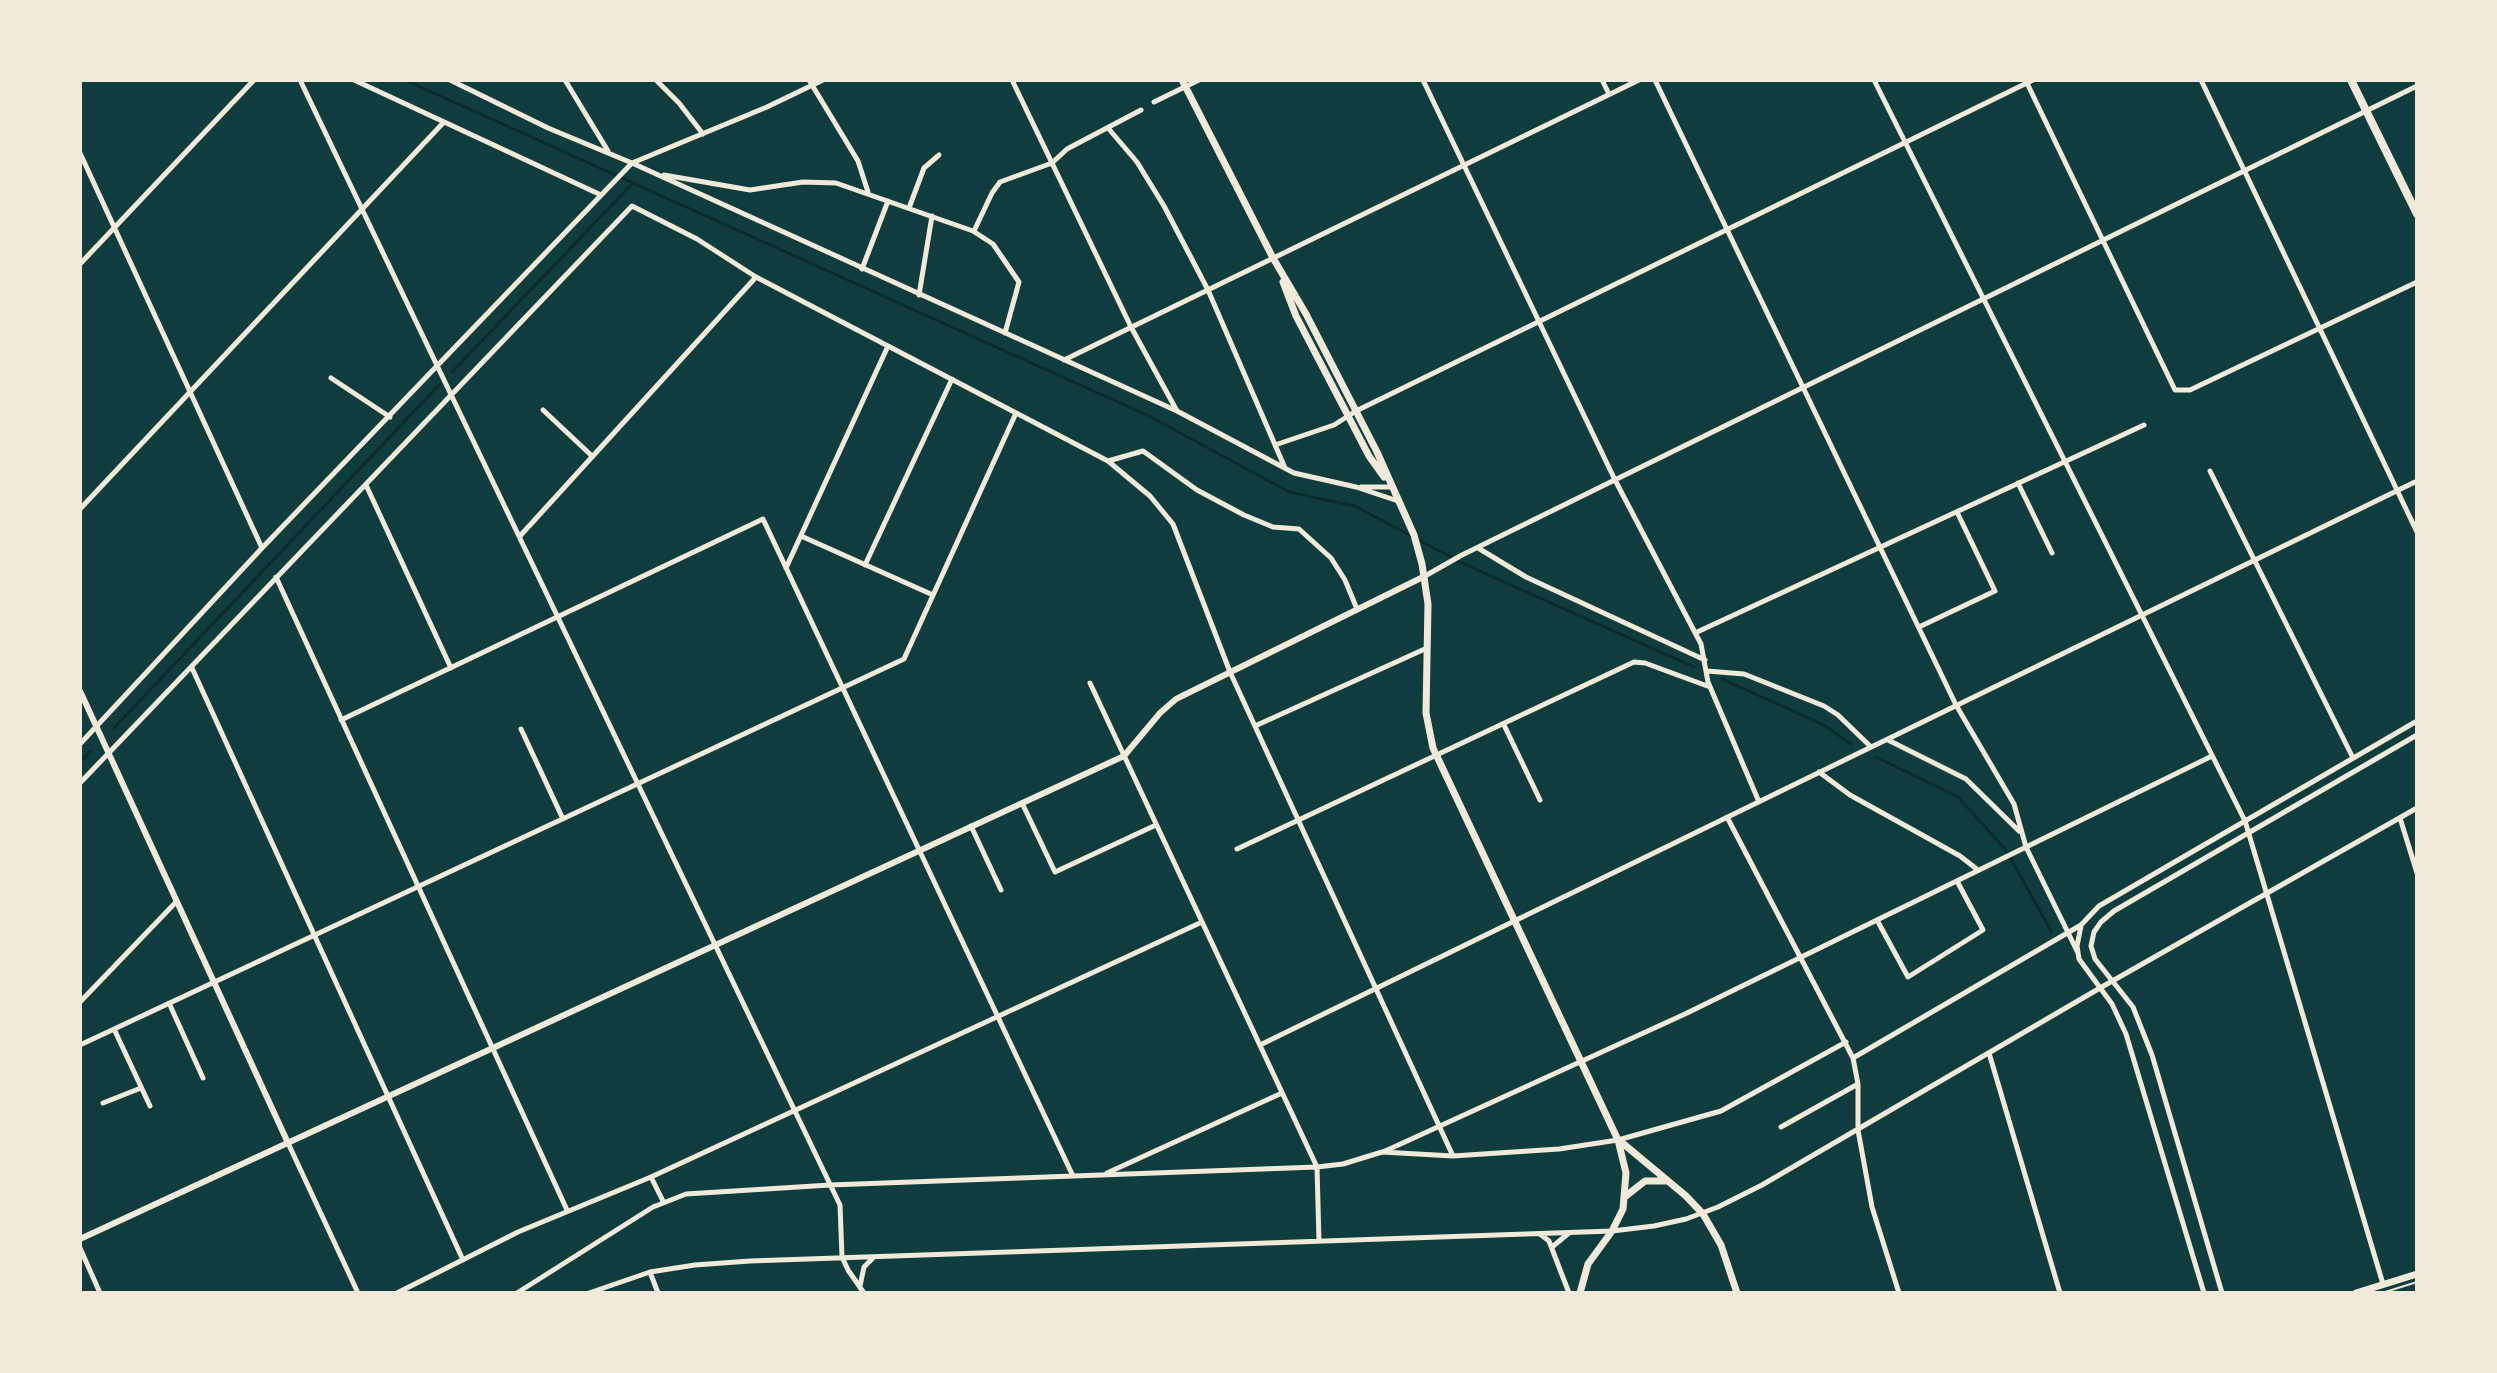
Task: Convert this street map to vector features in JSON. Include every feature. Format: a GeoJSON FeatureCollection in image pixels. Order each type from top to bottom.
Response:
{"type":"FeatureCollection","features":[{"type":"Feature","properties":{"kind":"main road"},"geometry":{"type":"LineString","coordinates":[[2351,80],[2417,214]]}},
{"type":"Feature","properties":{"kind":"main road"},"geometry":{"type":"LineString","coordinates":[[1184,83],[1273,258],[1356,411],[1409,522],[1425,576],[1428,604],[1426,713],[1436,756],[1618,1140],[1626,1173],[1623,1209],[1612,1231],[1588,1264],[1580,1293]]}},
{"type":"Feature","properties":{"kind":"main road"},"geometry":{"type":"LineString","coordinates":[[1273,258],[1296,316],[1369,456],[1391,487]]}},
{"type":"Feature","properties":{"kind":"main road"},"geometry":{"type":"LineString","coordinates":[[1618,1140],[1703,1214],[1721,1245],[1737,1293]]}},
{"type":"Feature","properties":{"kind":"main road"},"geometry":{"type":"LineString","coordinates":[[1626,1196],[1645,1181],[1668,1181]]}},
{"type":"Feature","properties":{"kind":"main road"},"geometry":{"type":"LineString","coordinates":[[2356,1293],[2384,1290],[2417,1274]]}},
{"type":"Feature","properties":{"kind":"street"},"geometry":{"type":"LineString","coordinates":[[80,264],[254,80]]}},
{"type":"Feature","properties":{"kind":"street"},"geometry":{"type":"LineString","coordinates":[[300,80],[830,1185],[841,1210],[842,1257],[862,1290]]}},
{"type":"Feature","properties":{"kind":"street"},"geometry":{"type":"LineString","coordinates":[[354,80],[601,195]]}},
{"type":"Feature","properties":{"kind":"street"},"geometry":{"type":"LineString","coordinates":[[450,80],[548,128],[657,174],[1177,411],[1299,476],[1356,487],[1398,501]]}},
{"type":"Feature","properties":{"kind":"street"},"geometry":{"type":"LineString","coordinates":[[565,80],[609,153]]}},
{"type":"Feature","properties":{"kind":"street"},"geometry":{"type":"LineString","coordinates":[[656,80],[703,134]]}},
{"type":"Feature","properties":{"kind":"street"},"geometry":{"type":"LineString","coordinates":[[80,744],[262,548],[632,163],[823,80]]}},
{"type":"Feature","properties":{"kind":"street"},"geometry":{"type":"LineString","coordinates":[[1012,80],[1131,327],[1177,411]]}},
{"type":"Feature","properties":{"kind":"street"},"geometry":{"type":"LineString","coordinates":[[1154,102],[1184,83],[1199,80]]}},
{"type":"Feature","properties":{"kind":"street"},"geometry":{"type":"LineString","coordinates":[[1423,80],[1615,480],[1695,633],[1705,660],[1710,687],[1759,802]]}},
{"type":"Feature","properties":{"kind":"street"},"geometry":{"type":"LineString","coordinates":[[1602,80],[1609,94]]}},
{"type":"Feature","properties":{"kind":"street"},"geometry":{"type":"LineString","coordinates":[[1064,360],[1639,80]]}},
{"type":"Feature","properties":{"kind":"street"},"geometry":{"type":"LineString","coordinates":[[1655,80],[1956,705],[2014,804],[2026,847],[2082,965],[2118,1015],[2134,1055],[2204,1293]]}},
{"type":"Feature","properties":{"kind":"street"},"geometry":{"type":"LineString","coordinates":[[1874,80],[2245,821],[2384,1290]]}},
{"type":"Feature","properties":{"kind":"street"},"geometry":{"type":"LineString","coordinates":[[2201,80],[2417,532]]}},
{"type":"Feature","properties":{"kind":"street"},"geometry":{"type":"LineString","coordinates":[[1275,445],[1349,418],[1356,411],[2029,81],[2170,384],[2178,392],[2190,390],[2417,282]]}},
{"type":"Feature","properties":{"kind":"street"},"geometry":{"type":"LineString","coordinates":[[811,83],[858,161],[868,193]]}},
{"type":"Feature","properties":{"kind":"street"},"geometry":{"type":"LineString","coordinates":[[80,1239],[1124,756],[1167,706],[1188,692],[2417,86]]}},
{"type":"Feature","properties":{"kind":"street"},"geometry":{"type":"LineString","coordinates":[[973,231],[996,186],[1052,163],[1067,149],[1141,110]]}},
{"type":"Feature","properties":{"kind":"street"},"geometry":{"type":"LineString","coordinates":[[80,509],[444,122]]}},
{"type":"Feature","properties":{"kind":"street"},"geometry":{"type":"LineString","coordinates":[[1108,128],[1137,162],[1158,195],[1208,290],[1286,469]]}},
{"type":"Feature","properties":{"kind":"street"},"geometry":{"type":"LineString","coordinates":[[80,153],[262,548]]}},
{"type":"Feature","properties":{"kind":"street"},"geometry":{"type":"LineString","coordinates":[[909,208],[924,168],[939,155]]}},
{"type":"Feature","properties":{"kind":"street"},"geometry":{"type":"LineString","coordinates":[[657,174],[750,190],[817,181],[836,183],[973,231],[993,244],[1019,282],[1005,333]]}},
{"type":"Feature","properties":{"kind":"street"},"geometry":{"type":"LineString","coordinates":[[862,269],[888,201]]}},
{"type":"Feature","properties":{"kind":"street"},"geometry":{"type":"LineString","coordinates":[[80,783],[632,206],[697,239],[756,277],[1108,461],[1150,496],[1173,524],[1230,672],[1453,1156]]}},
{"type":"Feature","properties":{"kind":"street"},"geometry":{"type":"LineString","coordinates":[[919,295],[932,216]]}},
{"type":"Feature","properties":{"kind":"street"},"geometry":{"type":"LineString","coordinates":[[519,537],[756,277]]}},
{"type":"Feature","properties":{"kind":"street"},"geometry":{"type":"LineString","coordinates":[[786,569],[888,346]]}},
{"type":"Feature","properties":{"kind":"street"},"geometry":{"type":"LineString","coordinates":[[331,378],[390,417]]}},
{"type":"Feature","properties":{"kind":"street"},"geometry":{"type":"LineString","coordinates":[[865,565],[952,379]]}},
{"type":"Feature","properties":{"kind":"street"},"geometry":{"type":"LineString","coordinates":[[543,410],[592,456]]}},
{"type":"Feature","properties":{"kind":"street"},"geometry":{"type":"LineString","coordinates":[[80,1045],[904,659],[1016,413]]}},
{"type":"Feature","properties":{"kind":"street"},"geometry":{"type":"LineString","coordinates":[[1695,633],[2144,425]]}},
{"type":"Feature","properties":{"kind":"street"},"geometry":{"type":"LineString","coordinates":[[1108,461],[1143,451],[1197,490],[1244,515],[1273,527],[1299,529],[1331,558],[1345,580],[1357,609]]}},
{"type":"Feature","properties":{"kind":"street"},"geometry":{"type":"LineString","coordinates":[[2210,471],[2353,758]]}},
{"type":"Feature","properties":{"kind":"street"},"geometry":{"type":"LineString","coordinates":[[1260,1045],[2417,481]]}},
{"type":"Feature","properties":{"kind":"street"},"geometry":{"type":"LineString","coordinates":[[2018,483],[2052,553]]}},
{"type":"Feature","properties":{"kind":"street"},"geometry":{"type":"LineString","coordinates":[[366,485],[451,668]]}},
{"type":"Feature","properties":{"kind":"street"},"geometry":{"type":"LineString","coordinates":[[1356,487],[1391,487]]}},
{"type":"Feature","properties":{"kind":"street"},"geometry":{"type":"LineString","coordinates":[[1919,627],[1995,591],[1957,512]]}},
{"type":"Feature","properties":{"kind":"street"},"geometry":{"type":"LineString","coordinates":[[341,720],[763,519],[1073,1176]]}},
{"type":"Feature","properties":{"kind":"street"},"geometry":{"type":"LineString","coordinates":[[801,536],[933,595]]}},
{"type":"Feature","properties":{"kind":"street"},"geometry":{"type":"LineString","coordinates":[[1477,547],[1526,577],[1705,660]]}},
{"type":"Feature","properties":{"kind":"street"},"geometry":{"type":"LineString","coordinates":[[276,577],[567,1210]]}},
{"type":"Feature","properties":{"kind":"street"},"geometry":{"type":"LineString","coordinates":[[1255,726],[1428,648]]}},
{"type":"Feature","properties":{"kind":"street"},"geometry":{"type":"LineString","coordinates":[[1237,849],[1634,662],[1645,663],[1710,687]]}},
{"type":"Feature","properties":{"kind":"street"},"geometry":{"type":"LineString","coordinates":[[192,668],[463,1260]]}},
{"type":"Feature","properties":{"kind":"street"},"geometry":{"type":"LineString","coordinates":[[1707,671],[1744,674],[1824,706],[1838,715],[1871,747]]}},
{"type":"Feature","properties":{"kind":"street"},"geometry":{"type":"LineString","coordinates":[[1090,683],[1317,1167],[1319,1241]]}},
{"type":"Feature","properties":{"kind":"street"},"geometry":{"type":"LineString","coordinates":[[80,691],[358,1293]]}},
{"type":"Feature","properties":{"kind":"street"},"geometry":{"type":"LineString","coordinates":[[1853,1058],[2081,925],[2099,906],[2417,721]]}},
{"type":"Feature","properties":{"kind":"street"},"geometry":{"type":"LineString","coordinates":[[1504,725],[1540,800]]}},
{"type":"Feature","properties":{"kind":"street"},"geometry":{"type":"LineString","coordinates":[[521,729],[563,819]]}},
{"type":"Feature","properties":{"kind":"street"},"geometry":{"type":"LineString","coordinates":[[2222,1293],[2152,1055],[2133,1007],[2092,953],[2094,932],[2114,911],[2417,735]]}},
{"type":"Feature","properties":{"kind":"street"},"geometry":{"type":"LineString","coordinates":[[1887,739],[1966,779],[2022,833]]}},
{"type":"Feature","properties":{"kind":"street"},"geometry":{"type":"LineString","coordinates":[[517,1293],[663,1201],[702,1193],[830,1185],[1317,1167],[1343,1164],[1382,1152],[1582,1063],[2212,756]]}},
{"type":"Feature","properties":{"kind":"street"},"geometry":{"type":"LineString","coordinates":[[1819,772],[1850,795],[1960,856],[1978,870]]}},
{"type":"Feature","properties":{"kind":"street"},"geometry":{"type":"LineString","coordinates":[[1022,803],[1055,872],[1156,825]]}},
{"type":"Feature","properties":{"kind":"street"},"geometry":{"type":"LineString","coordinates":[[589,1293],[650,1272],[722,1263],[1612,1231],[1654,1226],[1703,1214],[1762,1185],[2417,808]]}},
{"type":"Feature","properties":{"kind":"street"},"geometry":{"type":"LineString","coordinates":[[1727,817],[1853,1058],[1858,1084],[1858,1130],[1872,1207],[1899,1293]]}},
{"type":"Feature","properties":{"kind":"street"},"geometry":{"type":"LineString","coordinates":[[2400,818],[2417,873]]}},
{"type":"Feature","properties":{"kind":"street"},"geometry":{"type":"LineString","coordinates":[[971,826],[1001,890]]}},
{"type":"Feature","properties":{"kind":"street"},"geometry":{"type":"LineString","coordinates":[[1877,920],[1908,977],[1983,930],[1957,881]]}},
{"type":"Feature","properties":{"kind":"street"},"geometry":{"type":"LineString","coordinates":[[80,1002],[177,901]]}},
{"type":"Feature","properties":{"kind":"street"},"geometry":{"type":"LineString","coordinates":[[397,1293],[567,1210],[651,1177],[1202,922]]}},
{"type":"Feature","properties":{"kind":"street"},"geometry":{"type":"LineString","coordinates":[[2078,953],[2081,925]]}},
{"type":"Feature","properties":{"kind":"street"},"geometry":{"type":"LineString","coordinates":[[169,1003],[203,1078]]}},
{"type":"Feature","properties":{"kind":"street"},"geometry":{"type":"LineString","coordinates":[[114,1029],[150,1106]]}},
{"type":"Feature","properties":{"kind":"street"},"geometry":{"type":"LineString","coordinates":[[1382,1152],[1453,1156],[1531,1153],[1618,1140],[1721,1111],[1846,1042]]}},
{"type":"Feature","properties":{"kind":"street"},"geometry":{"type":"LineString","coordinates":[[1989,1053],[2060,1293]]}},
{"type":"Feature","properties":{"kind":"street"},"geometry":{"type":"LineString","coordinates":[[1781,1127],[1858,1084]]}},
{"type":"Feature","properties":{"kind":"street"},"geometry":{"type":"LineString","coordinates":[[103,1103],[141,1088]]}},
{"type":"Feature","properties":{"kind":"street"},"geometry":{"type":"LineString","coordinates":[[1103,1175],[1282,1093]]}},
{"type":"Feature","properties":{"kind":"street"},"geometry":{"type":"LineString","coordinates":[[651,1177],[663,1201]]}},
{"type":"Feature","properties":{"kind":"street"},"geometry":{"type":"LineString","coordinates":[[1552,1247],[1570,1232]]}},
{"type":"Feature","properties":{"kind":"street"},"geometry":{"type":"LineString","coordinates":[[1539,1233],[1546,1237],[1552,1247],[1569,1293]]}},
{"type":"Feature","properties":{"kind":"street"},"geometry":{"type":"LineString","coordinates":[[80,1248],[100,1293]]}},
{"type":"Feature","properties":{"kind":"street"},"geometry":{"type":"LineString","coordinates":[[862,1290],[864,1267],[874,1256]]}},
{"type":"Feature","properties":{"kind":"street"},"geometry":{"type":"LineString","coordinates":[[650,1272],[658,1293]]}},
{"type":"Feature","properties":{"kind":"lane"},"geometry":{"type":"LineString","coordinates":[[2384,1290],[2417,1282]]}},
{"type":"Feature","properties":{"kind":"waterway"},"geometry":{"type":"LineString","coordinates":[[405,80],[1151,417],[1289,492],[1355,506],[1464,564],[1694,667]]}},
{"type":"Feature","properties":{"kind":"waterway"},"geometry":{"type":"LineString","coordinates":[[452,372],[632,184]]}},
{"type":"Feature","properties":{"kind":"waterway"},"geometry":{"type":"LineString","coordinates":[[114,728],[440,384]]}},
{"type":"Feature","properties":{"kind":"waterway"},"geometry":{"type":"LineString","coordinates":[[1722,679],[1824,725],[1851,744]]}},
{"type":"Feature","properties":{"kind":"waterway"},"geometry":{"type":"LineString","coordinates":[[80,762],[91,751]]}},
{"type":"Feature","properties":{"kind":"waterway"},"geometry":{"type":"LineString","coordinates":[[1876,757],[1958,797],[2006,850],[2051,931]]}}]}
